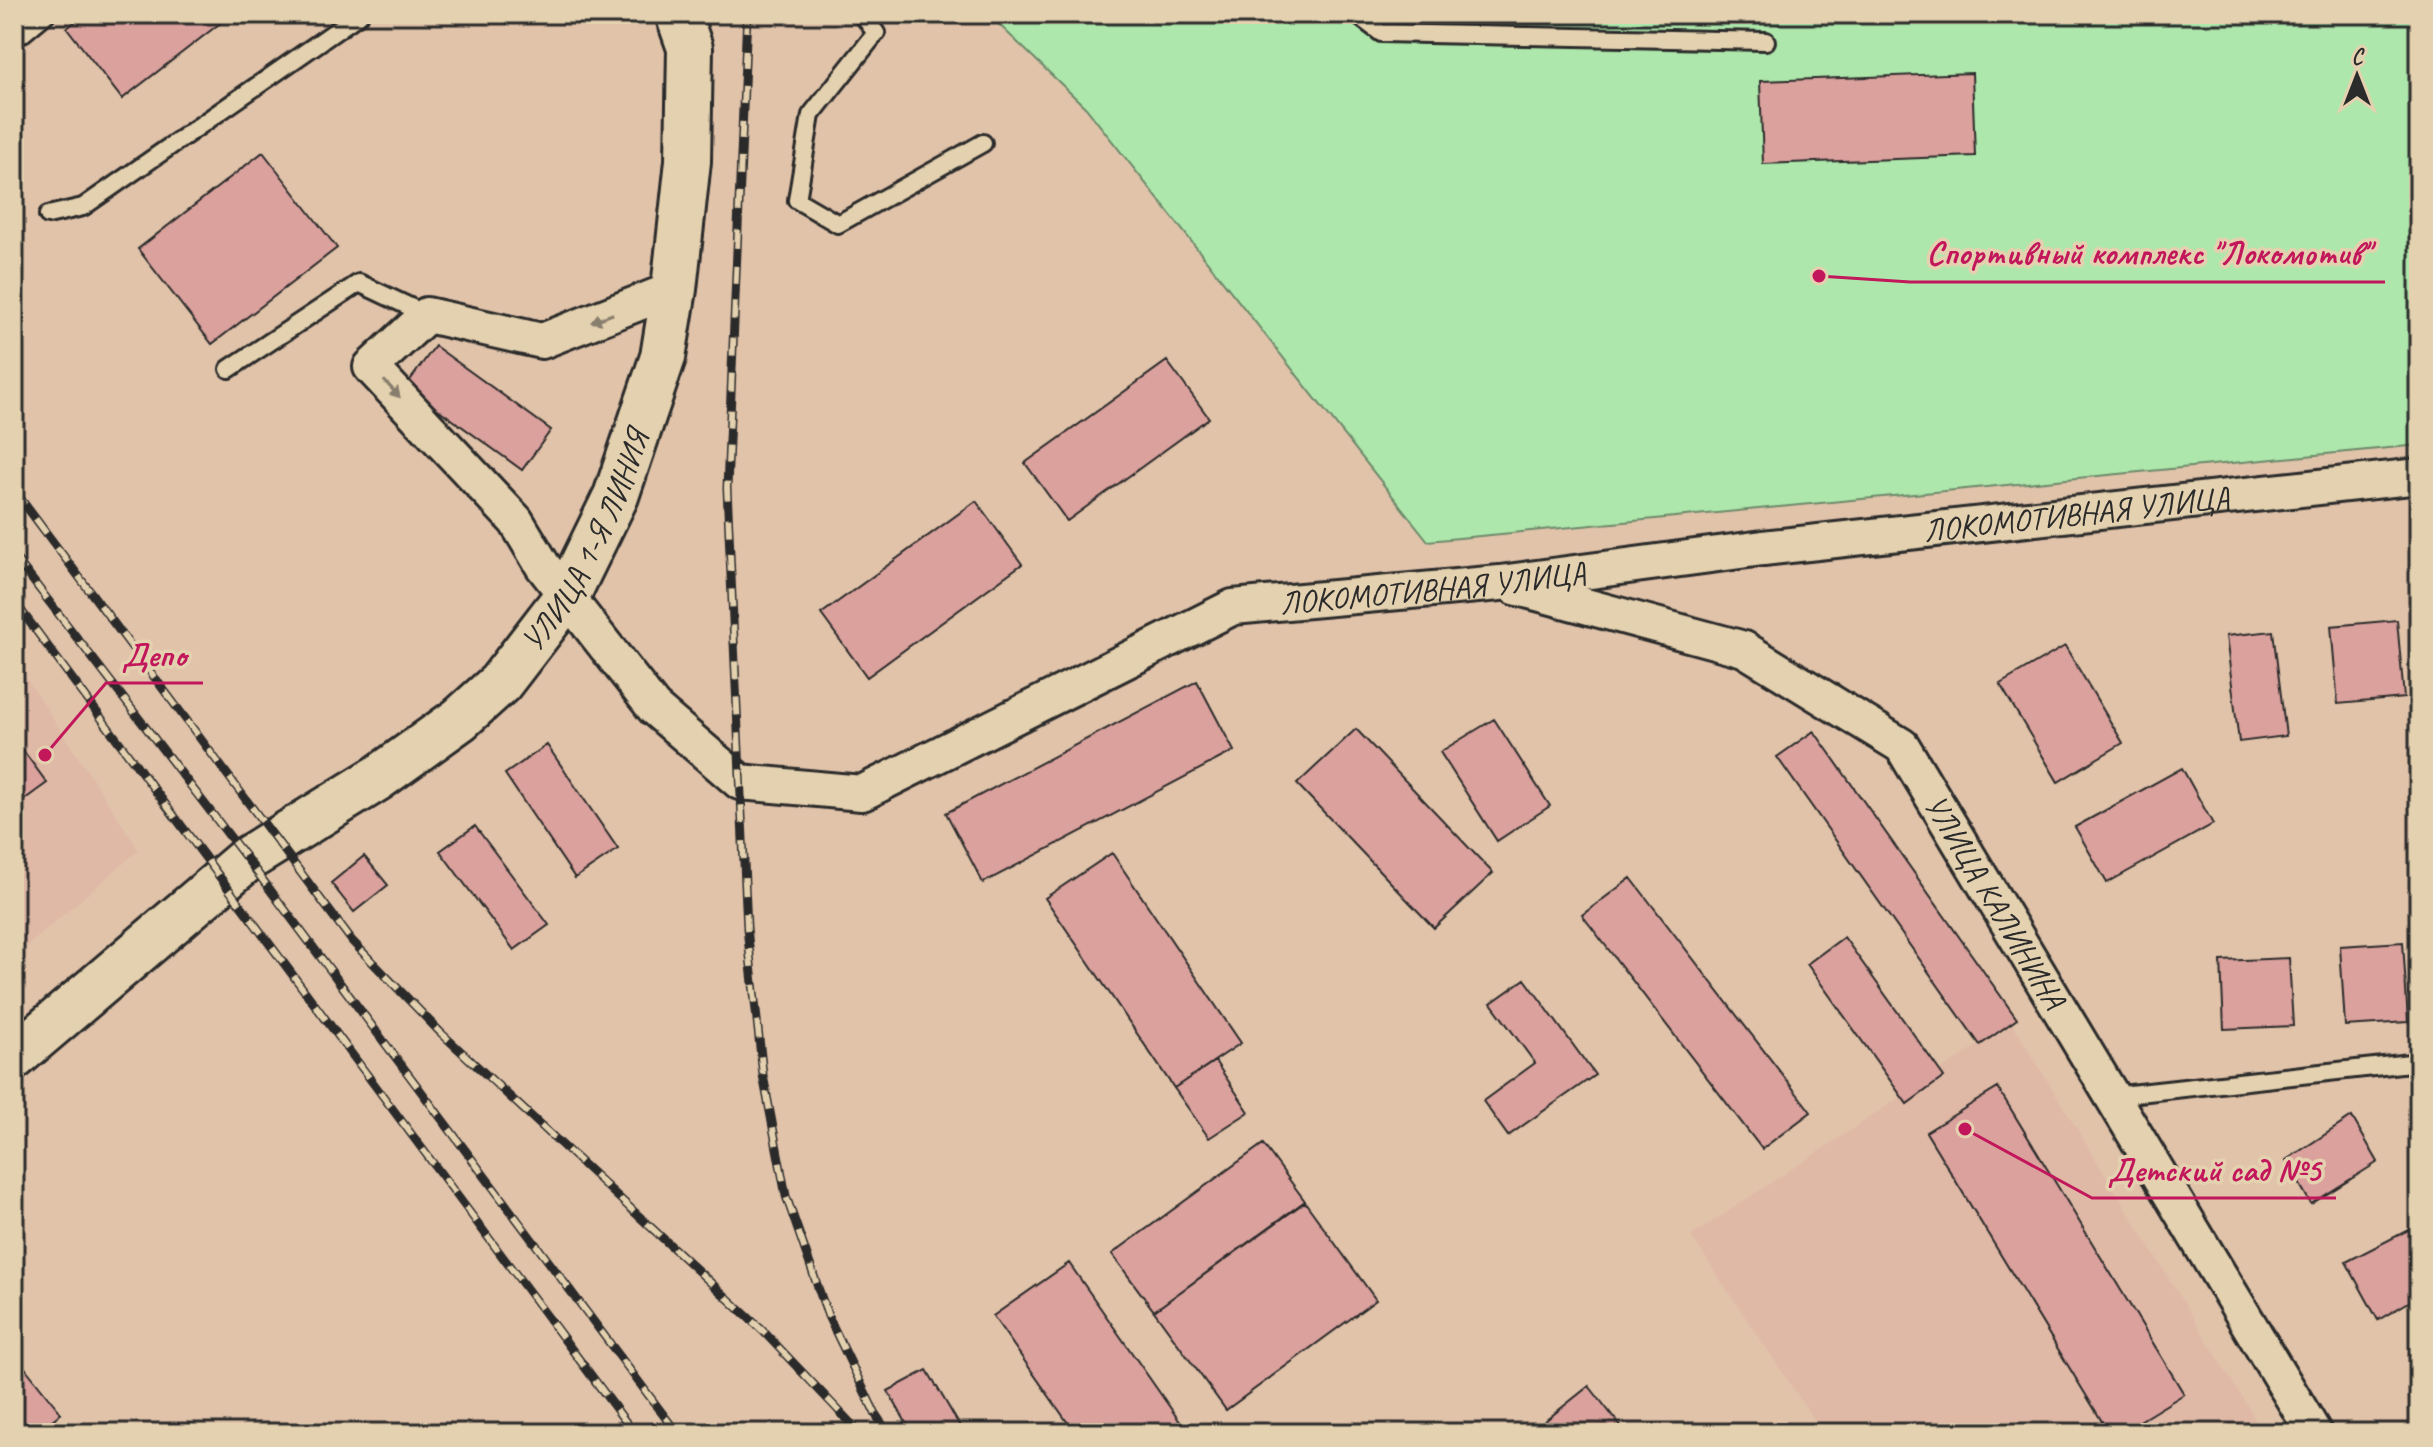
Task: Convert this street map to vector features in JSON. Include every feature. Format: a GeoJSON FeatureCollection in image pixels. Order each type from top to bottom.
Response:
{"type":"FeatureCollection","features":[{"type":"Feature","properties":{"kind":"main road","name":"УЛИЦА 1-Я ЛИНИЯ"},"geometry":{"type":"LineString","coordinates":[[14,1057],[247,859],[378,778],[460,719],[500,683],[567,596],[616,496],[663,357],[688,161],[691,25]]}},
{"type":"Feature","properties":{"kind":"street"},"geometry":{"type":"LineString","coordinates":[[427,315],[542,341],[674,289]]}},
{"type":"Feature","properties":{"kind":"street","name":"ЛОКОМОТИВНАЯ УЛИЦА"},"geometry":{"type":"LineString","coordinates":[[427,315],[371,367],[516,521],[543,566],[654,708],[740,782],[862,793],[1233,607],[1500,583],[1763,548],[2419,476]]}},
{"type":"Feature","properties":{"kind":"street","name":"УЛИЦА КАЛИНИНА"},"geometry":{"type":"LineString","coordinates":[[1500,583],[1744,649],[1902,746],[2314,1433]]}},
{"type":"Feature","properties":{"kind":"lane"},"geometry":{"type":"LineString","coordinates":[[22,34],[46,14]]}},
{"type":"Feature","properties":{"kind":"lane"},"geometry":{"type":"LineString","coordinates":[[48,215],[83,207],[360,14]]}},
{"type":"Feature","properties":{"kind":"lane"},"geometry":{"type":"LineString","coordinates":[[862,14],[876,33],[811,115],[797,200],[838,224],[983,143]]}},
{"type":"Feature","properties":{"kind":"lane"},"geometry":{"type":"LineString","coordinates":[[1356,14],[1381,33],[1766,41]]}},
{"type":"Feature","properties":{"kind":"lane"},"geometry":{"type":"LineString","coordinates":[[229,369],[359,283],[427,315]]}},
{"type":"Feature","properties":{"kind":"lane"},"geometry":{"type":"LineString","coordinates":[[2112,1096],[2419,1062]]}},
{"type":"Feature","properties":{"kind":"shaded area"},"geometry":{"type":"Polygon","coordinates":[[[14,659],[139,850],[14,957],[14,659]]]}},
{"type":"Feature","properties":{"kind":"shaded area"},"geometry":{"type":"Polygon","coordinates":[[[2012,1023],[2264,1433],[1823,1433],[1691,1236],[2012,1023]]]}},
{"type":"Feature","properties":{"kind":"green space"},"geometry":{"type":"Polygon","coordinates":[[[988,14],[2419,14],[2419,445],[1428,541],[1086,108],[988,14]]]}},
{"type":"Feature","properties":{"kind":"building"},"geometry":{"type":"Polygon","coordinates":[[[85,14],[232,14],[122,99],[67,28],[85,14]]]}},
{"type":"Feature","properties":{"kind":"building"},"geometry":{"type":"Polygon","coordinates":[[[1972,73],[1975,156],[1763,164],[1760,81],[1972,73]]]}},
{"type":"Feature","properties":{"kind":"building"},"geometry":{"type":"Polygon","coordinates":[[[263,152],[337,248],[212,344],[138,249],[263,152]]]}},
{"type":"Feature","properties":{"kind":"building"},"geometry":{"type":"Polygon","coordinates":[[[435,346],[551,430],[522,470],[406,386],[435,346]]]}},
{"type":"Feature","properties":{"kind":"building"},"geometry":{"type":"Polygon","coordinates":[[[1167,361],[1209,418],[1067,521],[1025,463],[1167,361]]]}},
{"type":"Feature","properties":{"kind":"building"},"geometry":{"type":"Polygon","coordinates":[[[976,501],[1022,564],[867,677],[821,614],[976,501]]]}},
{"type":"Feature","properties":{"kind":"building"},"geometry":{"type":"Polygon","coordinates":[[[2397,620],[2404,698],[2338,704],[2331,626],[2397,620]]]}},
{"type":"Feature","properties":{"kind":"building"},"geometry":{"type":"Polygon","coordinates":[[[2273,631],[2286,736],[2239,742],[2226,636],[2273,631]]]}},
{"type":"Feature","properties":{"kind":"building"},"geometry":{"type":"Polygon","coordinates":[[[2065,646],[2123,743],[2058,782],[2000,684],[2065,646]]]}},
{"type":"Feature","properties":{"kind":"building"},"geometry":{"type":"Polygon","coordinates":[[[1197,681],[1234,751],[983,883],[946,813],[1197,681]]]}},
{"type":"Feature","properties":{"kind":"building"},"geometry":{"type":"Polygon","coordinates":[[[1494,719],[1550,806],[1497,841],[1440,752],[1494,719]]]}},
{"type":"Feature","properties":{"kind":"building"},"geometry":{"type":"Polygon","coordinates":[[[1356,729],[1493,873],[1434,928],[1297,784],[1356,729]]]}},
{"type":"Feature","properties":{"kind":"building"},"geometry":{"type":"Polygon","coordinates":[[[1814,731],[2017,1019],[1980,1045],[1777,757],[1814,731]]]}},
{"type":"Feature","properties":{"kind":"building"},"geometry":{"type":"Polygon","coordinates":[[[14,738],[47,783],[14,807],[14,738]]]}},
{"type":"Feature","properties":{"kind":"building"},"geometry":{"type":"Polygon","coordinates":[[[547,745],[618,849],[575,878],[505,774],[547,745]]]}},
{"type":"Feature","properties":{"kind":"building"},"geometry":{"type":"Polygon","coordinates":[[[2182,768],[2213,824],[2107,883],[2075,827],[2182,768]]]}},
{"type":"Feature","properties":{"kind":"building"},"geometry":{"type":"Polygon","coordinates":[[[475,826],[549,925],[514,950],[440,851],[475,826]]]}},
{"type":"Feature","properties":{"kind":"building"},"geometry":{"type":"Polygon","coordinates":[[[1112,853],[1241,1043],[1174,1088],[1045,898],[1112,853]]]}},
{"type":"Feature","properties":{"kind":"building"},"geometry":{"type":"Polygon","coordinates":[[[364,856],[388,885],[354,912],[331,883],[364,856]]]}},
{"type":"Feature","properties":{"kind":"building"},"geometry":{"type":"Polygon","coordinates":[[[1631,878],[1811,1112],[1762,1149],[1582,915],[1631,878]]]}},
{"type":"Feature","properties":{"kind":"building"},"geometry":{"type":"Polygon","coordinates":[[[1844,937],[1944,1077],[1907,1104],[1807,964],[1844,937]]]}},
{"type":"Feature","properties":{"kind":"building"},"geometry":{"type":"Polygon","coordinates":[[[2403,942],[2408,1022],[2345,1026],[2340,946],[2403,942]]]}},
{"type":"Feature","properties":{"kind":"building"},"geometry":{"type":"Polygon","coordinates":[[[2289,958],[2293,1026],[2224,1029],[2221,961],[2289,958]]]}},
{"type":"Feature","properties":{"kind":"building"},"geometry":{"type":"Polygon","coordinates":[[[1525,979],[1595,1075],[1508,1136],[1483,1101],[1535,1063],[1491,1003],[1525,979]]]}},
{"type":"Feature","properties":{"kind":"building"},"geometry":{"type":"Polygon","coordinates":[[[1215,1061],[1249,1112],[1209,1138],[1174,1088],[1215,1061]]]}},
{"type":"Feature","properties":{"kind":"building"},"geometry":{"type":"Polygon","coordinates":[[[1998,1088],[2184,1394],[2120,1433],[2109,1433],[1926,1132],[1998,1088]]]}},
{"type":"Feature","properties":{"kind":"building"},"geometry":{"type":"Polygon","coordinates":[[[2352,1117],[2378,1162],[2311,1204],[2286,1160],[2352,1117]]]}},
{"type":"Feature","properties":{"kind":"building"},"geometry":{"type":"Polygon","coordinates":[[[1263,1144],[1305,1201],[1154,1311],[1112,1254],[1263,1144]]]}},
{"type":"Feature","properties":{"kind":"building"},"geometry":{"type":"Polygon","coordinates":[[[1305,1202],[1376,1300],[1226,1410],[1154,1311],[1305,1202]]]}},
{"type":"Feature","properties":{"kind":"building"},"geometry":{"type":"Polygon","coordinates":[[[2412,1228],[2419,1240],[2419,1296],[2378,1320],[2346,1262],[2412,1228]]]}},
{"type":"Feature","properties":{"kind":"building"},"geometry":{"type":"Polygon","coordinates":[[[1069,1263],[1183,1426],[1174,1433],[1075,1433],[993,1316],[1069,1263]]]}},
{"type":"Feature","properties":{"kind":"building"},"geometry":{"type":"Polygon","coordinates":[[[14,1354],[61,1413],[36,1433],[14,1433],[14,1354]]]}},
{"type":"Feature","properties":{"kind":"building"},"geometry":{"type":"Polygon","coordinates":[[[927,1370],[964,1433],[912,1433],[888,1391],[927,1370]]]}},
{"type":"Feature","properties":{"kind":"building"},"geometry":{"type":"Polygon","coordinates":[[[1589,1386],[1626,1433],[1530,1433],[1589,1386]]]}},
{"type":"Feature","properties":{"kind":"railway"},"geometry":{"type":"LineString","coordinates":[[747,14],[727,488],[747,928],[763,1075],[786,1196],[828,1316],[876,1415],[888,1433]]}},
{"type":"Feature","properties":{"kind":"railway"},"geometry":{"type":"LineString","coordinates":[[14,490],[352,941],[440,1032],[763,1331],[860,1433]]}},
{"type":"Feature","properties":{"kind":"railway"},"geometry":{"type":"LineString","coordinates":[[14,556],[247,859],[677,1433]]}},
{"type":"Feature","properties":{"kind":"railway"},"geometry":{"type":"LineString","coordinates":[[14,601],[634,1433]]}},
{"type":"Feature","properties":{"kind":"place","name":"Спортивный комплекс \"Локомотив\""},"geometry":{"type":"Point","coordinates":[1819,276]}},
{"type":"Feature","properties":{"kind":"place","name":"Депо"},"geometry":{"type":"Point","coordinates":[45,755]}},
{"type":"Feature","properties":{"kind":"place","name":"Детский сад №5"},"geometry":{"type":"Point","coordinates":[1965,1129]}}]}
